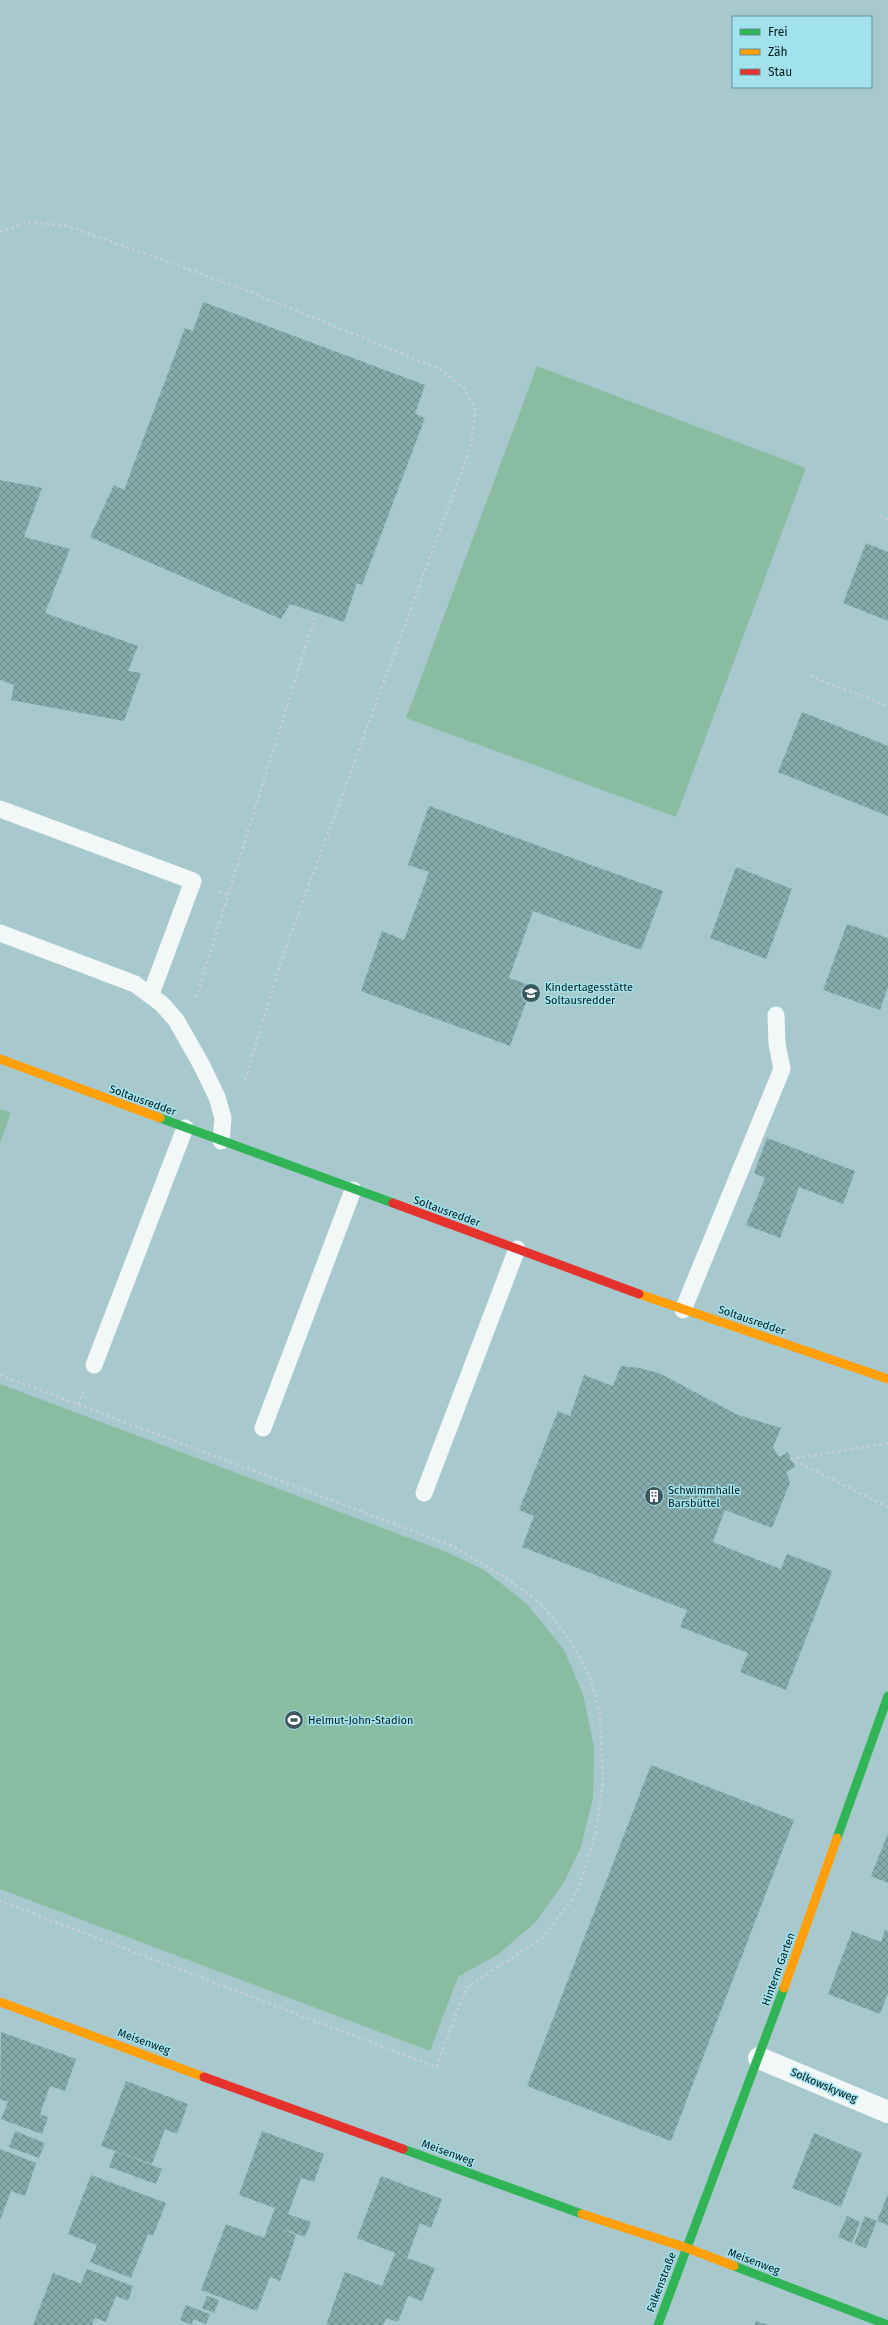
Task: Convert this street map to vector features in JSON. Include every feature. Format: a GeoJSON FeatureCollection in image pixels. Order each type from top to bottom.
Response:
{"type":"FeatureCollection","features":[{"type":"Feature","properties":{"kind":"street","name":"Soltausredder"},"geometry":{"type":"LineString","coordinates":[[0,1059],[683,1310],[888,1378]]}},
{"type":"Feature","properties":{"kind":"street","name":"Hinterm Garten"},"geometry":{"type":"LineString","coordinates":[[687,2248],[759,2058],[888,1696]]}},
{"type":"Feature","properties":{"kind":"street","name":"Meisenweg"},"geometry":{"type":"LineString","coordinates":[[0,2002],[565,2208],[687,2248],[888,2325]]}},
{"type":"Feature","properties":{"kind":"street","name":"Solkowskyweg"},"geometry":{"type":"LineString","coordinates":[[759,2058],[888,2112]]}},
{"type":"Feature","properties":{"kind":"street","name":"Falkenstraße"},"geometry":{"type":"LineString","coordinates":[[658,2325],[687,2248]]}},
{"type":"Feature","properties":{"kind":"lane"},"geometry":{"type":"LineString","coordinates":[[0,810],[193,881],[150,994]]}},
{"type":"Feature","properties":{"kind":"lane"},"geometry":{"type":"LineString","coordinates":[[0,933],[135,984],[162,1004],[176,1020],[201,1064],[217,1097],[223,1118],[221,1141]]}},
{"type":"Feature","properties":{"kind":"lane"},"geometry":{"type":"LineString","coordinates":[[683,1310],[782,1070],[777,1044],[776,1015]]}},
{"type":"Feature","properties":{"kind":"lane"},"geometry":{"type":"LineString","coordinates":[[94,1365],[185,1128]]}},
{"type":"Feature","properties":{"kind":"lane"},"geometry":{"type":"LineString","coordinates":[[263,1428],[353,1190]]}},
{"type":"Feature","properties":{"kind":"lane"},"geometry":{"type":"LineString","coordinates":[[424,1493],[517,1249]]}},
{"type":"Feature","properties":{"kind":"path"},"geometry":{"type":"LineString","coordinates":[[0,232],[28,222],[68,226],[243,289],[440,369],[464,388],[474,409],[472,443],[282,958],[245,1080],[217,1097]]}},
{"type":"Feature","properties":{"kind":"path"},"geometry":{"type":"LineString","coordinates":[[880,516],[888,519]]}},
{"type":"Feature","properties":{"kind":"path"},"geometry":{"type":"LineString","coordinates":[[176,1020],[194,1005],[316,613]]}},
{"type":"Feature","properties":{"kind":"path"},"geometry":{"type":"LineString","coordinates":[[810,676],[888,706]]}},
{"type":"Feature","properties":{"kind":"path"},"geometry":{"type":"LineString","coordinates":[[0,1375],[453,1546],[509,1580],[541,1604],[570,1640],[589,1674],[600,1714],[604,1780],[596,1832],[577,1893],[543,1937],[466,1988],[436,2067],[0,1901]]}},
{"type":"Feature","properties":{"kind":"path"},"geometry":{"type":"LineString","coordinates":[[888,1443],[791,1459],[888,1507]]}},
{"type":"Feature","properties":{"kind":"green space"},"geometry":{"type":"Polygon","coordinates":[[[537,366],[806,468],[676,817],[406,718],[537,366]]]}},
{"type":"Feature","properties":{"kind":"green space"},"geometry":{"type":"Polygon","coordinates":[[[0,1109],[11,1113],[0,1143],[0,1109]]]}},
{"type":"Feature","properties":{"kind":"green space","name":"Helmut-John-Stadion"},"geometry":{"type":"Polygon","coordinates":[[[0,1384],[449,1553],[484,1570],[527,1604],[564,1650],[583,1694],[594,1747],[593,1798],[581,1847],[563,1884],[535,1923],[497,1955],[458,1977],[430,2051],[0,1889],[0,1384]]]}},
{"type":"Feature","properties":{"kind":"building"},"geometry":{"type":"Polygon","coordinates":[[[203,302],[425,385],[415,414],[425,418],[362,585],[357,583],[344,622],[290,604],[281,619],[90,537],[114,485],[124,490],[185,328],[193,331],[203,302]]]}},
{"type":"Feature","properties":{"kind":"building"},"geometry":{"type":"Polygon","coordinates":[[[0,480],[42,488],[24,537],[70,549],[45,613],[138,646],[128,671],[141,673],[124,721],[11,700],[14,685],[0,680],[0,480]]]}},
{"type":"Feature","properties":{"kind":"building"},"geometry":{"type":"Polygon","coordinates":[[[866,543],[888,552],[888,621],[843,603],[866,543]]]}},
{"type":"Feature","properties":{"kind":"building"},"geometry":{"type":"Polygon","coordinates":[[[802,712],[888,746],[888,816],[778,772],[802,712]]]}},
{"type":"Feature","properties":{"kind":"building"},"geometry":{"type":"Polygon","coordinates":[[[429,806],[663,891],[641,950],[533,911],[509,978],[532,986],[510,1046],[361,991],[382,931],[404,940],[429,872],[408,865],[429,806]]]}},
{"type":"Feature","properties":{"kind":"building"},"geometry":{"type":"Polygon","coordinates":[[[736,867],[792,889],[766,959],[710,938],[736,867]]]}},
{"type":"Feature","properties":{"kind":"building"},"geometry":{"type":"Polygon","coordinates":[[[847,924],[888,938],[888,987],[880,1010],[823,990],[847,924]]]}},
{"type":"Feature","properties":{"kind":"building"},"geometry":{"type":"Polygon","coordinates":[[[767,1138],[855,1171],[843,1204],[799,1187],[780,1238],[746,1225],[765,1178],[754,1173],[767,1138]]]}},
{"type":"Feature","properties":{"kind":"building","name":"Schwimmhalle Barsbüttel"},"geometry":{"type":"Polygon","coordinates":[[[621,1366],[640,1368],[661,1374],[738,1415],[781,1428],[773,1447],[779,1457],[788,1452],[795,1467],[786,1472],[790,1482],[772,1528],[725,1510],[713,1542],[781,1569],[787,1554],[832,1571],[786,1690],[740,1672],[748,1653],[680,1627],[687,1610],[522,1547],[534,1516],[519,1510],[558,1411],[570,1416],[584,1375],[613,1386],[621,1366]]]}},
{"type":"Feature","properties":{"kind":"building"},"geometry":{"type":"Polygon","coordinates":[[[651,1765],[794,1820],[671,2141],[527,2086],[651,1765]]]}},
{"type":"Feature","properties":{"kind":"building"},"geometry":{"type":"Polygon","coordinates":[[[888,1833],[888,1883],[871,1876],[888,1833]]]}},
{"type":"Feature","properties":{"kind":"building"},"geometry":{"type":"Polygon","coordinates":[[[885,1930],[888,1931],[888,1993],[880,2014],[828,1994],[852,1931],[881,1942],[885,1930]]]}},
{"type":"Feature","properties":{"kind":"building"},"geometry":{"type":"Polygon","coordinates":[[[1,2032],[76,2059],[65,2091],[50,2086],[40,2114],[28,2110],[48,2117],[42,2134],[1,2119],[8,2102],[0,2099],[1,2032]]]}},
{"type":"Feature","properties":{"kind":"building"},"geometry":{"type":"Polygon","coordinates":[[[126,2081],[188,2104],[177,2134],[165,2129],[152,2164],[101,2146],[126,2081]]]}},
{"type":"Feature","properties":{"kind":"building"},"geometry":{"type":"Polygon","coordinates":[[[15,2131],[45,2143],[39,2158],[9,2147],[15,2131]]]}},
{"type":"Feature","properties":{"kind":"building"},"geometry":{"type":"Polygon","coordinates":[[[262,2131],[324,2154],[314,2182],[301,2178],[288,2214],[311,2222],[305,2237],[283,2229],[296,2235],[292,2248],[280,2281],[270,2277],[257,2311],[201,2290],[226,2224],[264,2238],[275,2208],[239,2195],[262,2131]]]}},
{"type":"Feature","properties":{"kind":"building"},"geometry":{"type":"Polygon","coordinates":[[[814,2133],[862,2153],[841,2207],[792,2188],[814,2133]]]}},
{"type":"Feature","properties":{"kind":"building"},"geometry":{"type":"Polygon","coordinates":[[[0,2149],[36,2163],[25,2196],[11,2191],[0,2220],[0,2149]]]}},
{"type":"Feature","properties":{"kind":"building"},"geometry":{"type":"Polygon","coordinates":[[[115,2151],[162,2169],[156,2184],[109,2167],[115,2151]]]}},
{"type":"Feature","properties":{"kind":"building"},"geometry":{"type":"Polygon","coordinates":[[[91,2175],[166,2203],[153,2236],[148,2234],[131,2278],[90,2262],[97,2245],[68,2234],[91,2175]]]}},
{"type":"Feature","properties":{"kind":"building"},"geometry":{"type":"Polygon","coordinates":[[[381,2176],[442,2199],[431,2228],[420,2223],[407,2258],[435,2268],[422,2301],[408,2296],[398,2322],[386,2318],[383,2325],[326,2325],[345,2272],[382,2286],[395,2253],[357,2238],[381,2176]]]}},
{"type":"Feature","properties":{"kind":"building"},"geometry":{"type":"Polygon","coordinates":[[[888,2194],[888,2225],[877,2221],[888,2194]]]}},
{"type":"Feature","properties":{"kind":"building"},"geometry":{"type":"Polygon","coordinates":[[[847,2216],[860,2222],[852,2243],[838,2237],[847,2216]]]}},
{"type":"Feature","properties":{"kind":"building"},"geometry":{"type":"Polygon","coordinates":[[[865,2216],[877,2221],[866,2248],[854,2244],[865,2216]]]}},
{"type":"Feature","properties":{"kind":"building"},"geometry":{"type":"Polygon","coordinates":[[[87,2269],[133,2286],[128,2301],[116,2296],[106,2322],[95,2318],[92,2325],[33,2325],[53,2273],[90,2287],[81,2283],[87,2269]]]}},
{"type":"Feature","properties":{"kind":"building"},"geometry":{"type":"Polygon","coordinates":[[[207,2296],[219,2300],[214,2313],[202,2308],[207,2296]]]}},
{"type":"Feature","properties":{"kind":"building"},"geometry":{"type":"Polygon","coordinates":[[[186,2305],[210,2314],[206,2324],[193,2319],[192,2325],[180,2320],[186,2305]]]}},
{"type":"Feature","properties":{"kind":"building"},"geometry":{"type":"Polygon","coordinates":[[[756,2321],[768,2325],[755,2325],[756,2321]]]}},
{"type":"Feature","properties":{"kind":"traffic: fast"},"geometry":{"type":"LineString","coordinates":[[160,1118],[393,1203]]}},
{"type":"Feature","properties":{"kind":"traffic: fast"},"geometry":{"type":"LineString","coordinates":[[837,1838],[888,1696]]}},
{"type":"Feature","properties":{"kind":"traffic: fast"},"geometry":{"type":"LineString","coordinates":[[658,2325],[784,1988]]}},
{"type":"Feature","properties":{"kind":"traffic: fast"},"geometry":{"type":"LineString","coordinates":[[403,2149],[582,2214]]}},
{"type":"Feature","properties":{"kind":"traffic: fast"},"geometry":{"type":"LineString","coordinates":[[734,2266],[888,2325]]}},
{"type":"Feature","properties":{"kind":"traffic: slow"},"geometry":{"type":"LineString","coordinates":[[0,1059],[160,1118]]}},
{"type":"Feature","properties":{"kind":"traffic: slow"},"geometry":{"type":"LineString","coordinates":[[639,1294],[888,1379]]}},
{"type":"Feature","properties":{"kind":"traffic: slow"},"geometry":{"type":"LineString","coordinates":[[784,1988],[837,1838]]}},
{"type":"Feature","properties":{"kind":"traffic: slow"},"geometry":{"type":"LineString","coordinates":[[0,2002],[204,2077]]}},
{"type":"Feature","properties":{"kind":"traffic: slow"},"geometry":{"type":"LineString","coordinates":[[582,2214],[687,2248],[734,2266]]}},
{"type":"Feature","properties":{"kind":"traffic: jam"},"geometry":{"type":"LineString","coordinates":[[393,1203],[639,1294]]}},
{"type":"Feature","properties":{"kind":"traffic: jam"},"geometry":{"type":"LineString","coordinates":[[204,2077],[403,2149]]}},
{"type":"Feature","properties":{"kind":"place","name":"Kindertagesstätte Soltausredder"},"geometry":{"type":"Point","coordinates":[531,993]}},
{"type":"Feature","properties":{"kind":"place","name":"Schwimmhalle Barsbüttel"},"geometry":{"type":"Point","coordinates":[654,1496]}},
{"type":"Feature","properties":{"kind":"place","name":"Helmut-John-Stadion"},"geometry":{"type":"Point","coordinates":[294,1720]}}]}
